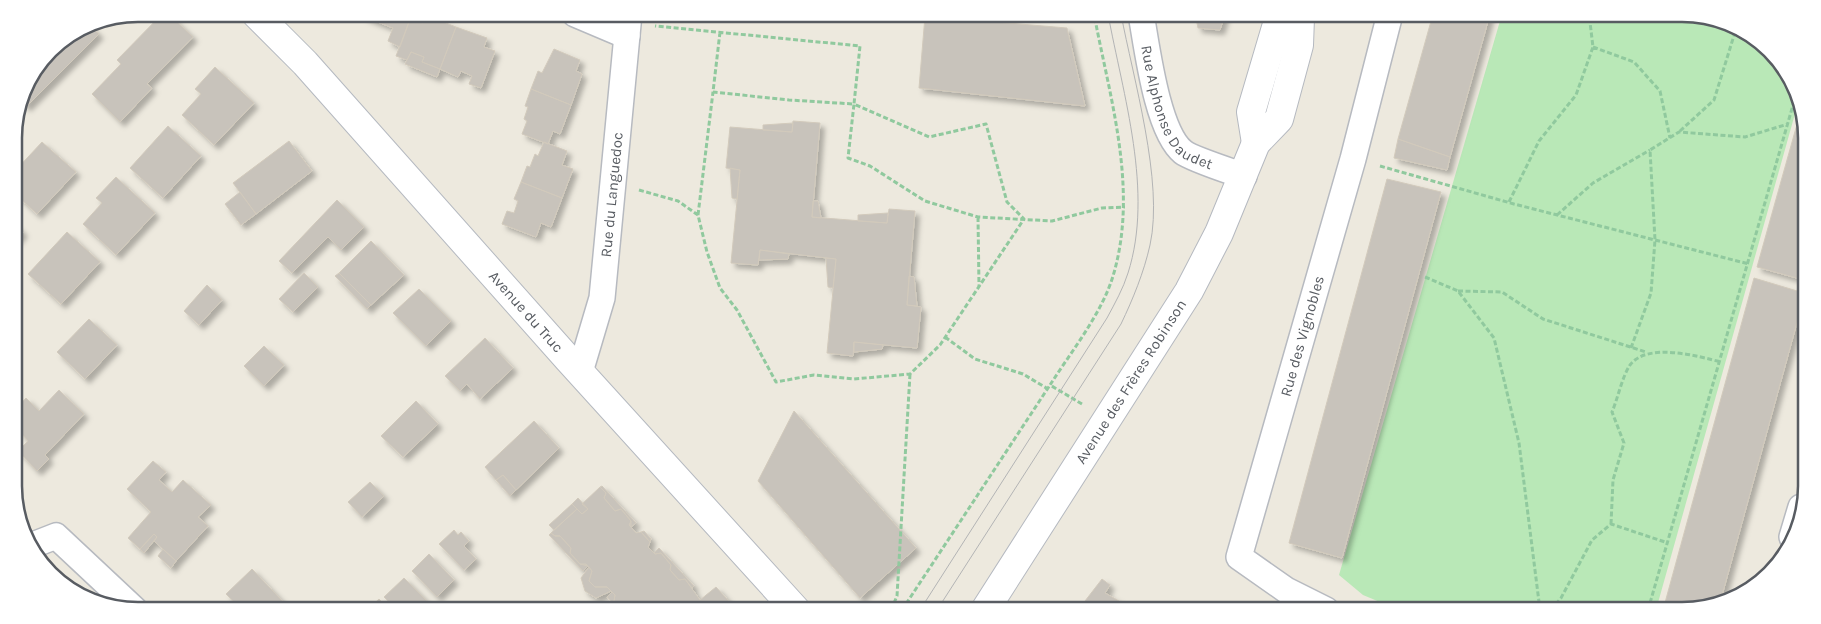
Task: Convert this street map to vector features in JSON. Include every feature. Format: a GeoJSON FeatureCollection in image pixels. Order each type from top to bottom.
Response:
{"type":"FeatureCollection","features":[{"type":"Feature","properties":{"kind":"street","name":"Avenue du Truc"},"geometry":{"type":"LineString","coordinates":[[264,22],[305,63],[580,372],[788,602]]}},
{"type":"Feature","properties":{"kind":"street"},"geometry":{"type":"LineString","coordinates":[[614,22],[628,25]]}},
{"type":"Feature","properties":{"kind":"street","name":"Rue Alphonse Daudet"},"geometry":{"type":"LineString","coordinates":[[1143,22],[1159,106],[1168,130],[1183,152],[1244,176]]}},
{"type":"Feature","properties":{"kind":"street","name":"Avenue des Frères Robinson"},"geometry":{"type":"LineString","coordinates":[[1256,143],[1252,112],[1278,22]]}},
{"type":"Feature","properties":{"kind":"street","name":"Avenue des Frères Robinson"},"geometry":{"type":"LineString","coordinates":[[990,601],[1189,291],[1220,233],[1256,143],[1279,119],[1300,45],[1300,22]]}},
{"type":"Feature","properties":{"kind":"street","name":"Rue des Vignobles"},"geometry":{"type":"LineString","coordinates":[[1308,601],[1286,590],[1239,557],[1353,159],[1388,22]]}},
{"type":"Feature","properties":{"kind":"street","name":"Rue du Languedoc"},"geometry":{"type":"LineString","coordinates":[[580,372],[602,298],[628,25]]}},
{"type":"Feature","properties":{"kind":"street"},"geometry":{"type":"LineString","coordinates":[[38,543],[56,536],[127,601]]}},
{"type":"Feature","properties":{"kind":"path"},"geometry":{"type":"LineString","coordinates":[[908,602],[1049,387],[1102,302],[1112,277],[1120,244],[1125,207],[1116,131],[1096,22]]}},
{"type":"Feature","properties":{"kind":"path"},"geometry":{"type":"LineString","coordinates":[[1509,202],[1539,141],[1576,95],[1593,47],[1590,22]]}},
{"type":"Feature","properties":{"kind":"path"},"geometry":{"type":"LineString","coordinates":[[628,25],[651,25],[860,46],[848,158],[870,166],[925,201],[978,217],[1052,222],[1102,208],[1125,207]]}},
{"type":"Feature","properties":{"kind":"path"},"geometry":{"type":"LineString","coordinates":[[720,32],[698,215],[707,252],[720,288],[737,310],[776,382],[814,375],[854,379],[910,374]]}},
{"type":"Feature","properties":{"kind":"path"},"geometry":{"type":"LineString","coordinates":[[1557,215],[1593,183],[1679,132],[1714,100],[1734,35]]}},
{"type":"Feature","properties":{"kind":"path"},"geometry":{"type":"LineString","coordinates":[[1593,47],[1634,62],[1660,91],[1670,138]]}},
{"type":"Feature","properties":{"kind":"path"},"geometry":{"type":"LineString","coordinates":[[713,92],[789,100],[854,104],[929,137],[986,124],[1007,202],[1024,219]]}},
{"type":"Feature","properties":{"kind":"path"},"geometry":{"type":"LineString","coordinates":[[1651,601],[1722,362],[1793,105]]}},
{"type":"Feature","properties":{"kind":"path"},"geometry":{"type":"LineString","coordinates":[[1679,132],[1745,137],[1788,124]]}},
{"type":"Feature","properties":{"kind":"path"},"geometry":{"type":"LineString","coordinates":[[1631,348],[1651,293],[1655,240],[1650,150]]}},
{"type":"Feature","properties":{"kind":"path"},"geometry":{"type":"LineString","coordinates":[[1353,159],[1557,215],[1749,264]]}},
{"type":"Feature","properties":{"kind":"path"},"geometry":{"type":"LineString","coordinates":[[636,189],[678,201],[698,215]]}},
{"type":"Feature","properties":{"kind":"path"},"geometry":{"type":"LineString","coordinates":[[978,217],[979,287]]}},
{"type":"Feature","properties":{"kind":"path"},"geometry":{"type":"LineString","coordinates":[[894,602],[897,596],[910,374],[945,337],[1024,219]]}},
{"type":"Feature","properties":{"kind":"path"},"geometry":{"type":"LineString","coordinates":[[1425,277],[1458,291],[1502,292],[1544,319],[1646,353],[1689,354],[1722,362]]}},
{"type":"Feature","properties":{"kind":"path"},"geometry":{"type":"LineString","coordinates":[[1458,291],[1494,338],[1518,443],[1539,601]]}},
{"type":"Feature","properties":{"kind":"path"},"geometry":{"type":"LineString","coordinates":[[945,337],[975,359],[1023,374],[1107,420]]}},
{"type":"Feature","properties":{"kind":"path"},"geometry":{"type":"LineString","coordinates":[[1558,601],[1592,540],[1611,524],[1613,480],[1624,443],[1612,412],[1630,365],[1646,353]]}},
{"type":"Feature","properties":{"kind":"path"},"geometry":{"type":"LineString","coordinates":[[1611,524],[1668,543]]}},
{"type":"Feature","properties":{"kind":"green space"},"geometry":{"type":"Polygon","coordinates":[[[1500,22],[1698,23],[1727,31],[1753,46],[1770,62],[1779,74],[1787,87],[1795,113],[1659,601],[1378,601],[1363,595],[1339,575],[1500,22]]]}},
{"type":"Feature","properties":{"kind":"building"},"geometry":{"type":"Polygon","coordinates":[[[154,22],[177,22],[193,37],[147,84],[152,88],[120,122],[92,94],[121,64],[117,60],[154,22]]]}},
{"type":"Feature","properties":{"kind":"building"},"geometry":{"type":"Polygon","coordinates":[[[378,22],[409,22],[400,47],[388,41],[393,28],[378,22]]]}},
{"type":"Feature","properties":{"kind":"building"},"geometry":{"type":"Polygon","coordinates":[[[409,22],[444,22],[456,27],[440,69],[422,62],[424,57],[411,52],[407,60],[396,56],[409,22]]]}},
{"type":"Feature","properties":{"kind":"building"},"geometry":{"type":"Polygon","coordinates":[[[924,22],[996,22],[1067,28],[1085,106],[919,88],[924,22]]]}},
{"type":"Feature","properties":{"kind":"building"},"geometry":{"type":"Polygon","coordinates":[[[1197,22],[1222,22],[1220,30],[1198,28],[1197,22]]]}},
{"type":"Feature","properties":{"kind":"building"},"geometry":{"type":"Polygon","coordinates":[[[1431,22],[1488,22],[1450,157],[1398,139],[1431,22]]]}},
{"type":"Feature","properties":{"kind":"building"},"geometry":{"type":"Polygon","coordinates":[[[456,27],[487,38],[484,47],[495,51],[481,88],[469,84],[472,76],[461,71],[458,77],[440,69],[456,27]]]}},
{"type":"Feature","properties":{"kind":"building"},"geometry":{"type":"Polygon","coordinates":[[[95,31],[99,34],[27,106],[34,87],[56,56],[80,38],[95,31]]]}},
{"type":"Feature","properties":{"kind":"building"},"geometry":{"type":"Polygon","coordinates":[[[554,49],[580,60],[576,71],[582,74],[571,105],[531,89],[538,71],[542,73],[554,49]]]}},
{"type":"Feature","properties":{"kind":"building"},"geometry":{"type":"Polygon","coordinates":[[[411,52],[424,57],[422,62],[440,69],[437,77],[405,64],[411,52]]]}},
{"type":"Feature","properties":{"kind":"building"},"geometry":{"type":"Polygon","coordinates":[[[215,67],[254,103],[214,145],[182,115],[201,94],[195,89],[215,67]]]}},
{"type":"Feature","properties":{"kind":"building"},"geometry":{"type":"Polygon","coordinates":[[[531,89],[571,105],[560,134],[553,131],[548,144],[522,134],[527,121],[524,119],[528,107],[525,106],[531,89]]]}},
{"type":"Feature","properties":{"kind":"building"},"geometry":{"type":"Polygon","coordinates":[[[793,121],[820,123],[812,217],[887,223],[889,209],[915,211],[907,305],[921,307],[917,348],[854,342],[853,356],[827,353],[836,259],[760,250],[758,265],[731,263],[740,170],[726,168],[730,127],[792,132],[793,121]]]}},
{"type":"Feature","properties":{"kind":"building"},"geometry":{"type":"Polygon","coordinates":[[[1798,122],[1798,278],[1757,267],[1798,122]]]}},
{"type":"Feature","properties":{"kind":"building"},"geometry":{"type":"Polygon","coordinates":[[[793,123],[792,132],[763,130],[763,125],[793,123]]]}},
{"type":"Feature","properties":{"kind":"building"},"geometry":{"type":"Polygon","coordinates":[[[168,126],[201,156],[163,198],[130,168],[168,126]]]}},
{"type":"Feature","properties":{"kind":"building"},"geometry":{"type":"Polygon","coordinates":[[[1398,139],[1450,157],[1447,170],[1394,158],[1398,139]]]}},
{"type":"Feature","properties":{"kind":"building"},"geometry":{"type":"Polygon","coordinates":[[[289,141],[312,171],[256,214],[233,183],[289,141]]]}},
{"type":"Feature","properties":{"kind":"building"},"geometry":{"type":"Polygon","coordinates":[[[42,142],[76,172],[37,214],[23,201],[23,162],[42,142]]]}},
{"type":"Feature","properties":{"kind":"building"},"geometry":{"type":"Polygon","coordinates":[[[544,142],[567,151],[562,165],[573,169],[562,198],[521,182],[527,166],[530,167],[535,154],[538,156],[544,142]]]}},
{"type":"Feature","properties":{"kind":"building"},"geometry":{"type":"Polygon","coordinates":[[[730,168],[740,170],[737,199],[732,198],[730,168]]]}},
{"type":"Feature","properties":{"kind":"building"},"geometry":{"type":"Polygon","coordinates":[[[116,177],[155,213],[116,255],[83,224],[102,203],[96,198],[116,177]]]}},
{"type":"Feature","properties":{"kind":"building"},"geometry":{"type":"Polygon","coordinates":[[[1387,179],[1441,192],[1342,558],[1289,543],[1387,179]]]}},
{"type":"Feature","properties":{"kind":"building"},"geometry":{"type":"Polygon","coordinates":[[[521,182],[562,198],[551,227],[541,223],[536,237],[502,224],[507,211],[514,213],[518,201],[514,199],[521,182]]]}},
{"type":"Feature","properties":{"kind":"building"},"geometry":{"type":"Polygon","coordinates":[[[240,192],[256,214],[241,225],[225,204],[240,192]]]}},
{"type":"Feature","properties":{"kind":"building"},"geometry":{"type":"Polygon","coordinates":[[[337,200],[364,227],[341,250],[328,237],[292,273],[279,261],[337,200]]]}},
{"type":"Feature","properties":{"kind":"building"},"geometry":{"type":"Polygon","coordinates":[[[813,201],[818,201],[821,218],[812,217],[813,201]]]}},
{"type":"Feature","properties":{"kind":"building"},"geometry":{"type":"Polygon","coordinates":[[[888,213],[887,223],[858,221],[858,215],[888,213]]]}},
{"type":"Feature","properties":{"kind":"building"},"geometry":{"type":"Polygon","coordinates":[[[67,232],[100,262],[61,304],[28,274],[67,232]]]}},
{"type":"Feature","properties":{"kind":"building"},"geometry":{"type":"Polygon","coordinates":[[[371,241],[404,275],[371,305],[339,273],[371,241]]]}},
{"type":"Feature","properties":{"kind":"building"},"geometry":{"type":"Polygon","coordinates":[[[760,250],[789,254],[788,259],[759,260],[760,250]]]}},
{"type":"Feature","properties":{"kind":"building"},"geometry":{"type":"Polygon","coordinates":[[[826,258],[836,259],[833,288],[828,287],[826,258]]]}},
{"type":"Feature","properties":{"kind":"building"},"geometry":{"type":"Polygon","coordinates":[[[304,273],[318,287],[293,312],[279,299],[304,273]]]}},
{"type":"Feature","properties":{"kind":"building"},"geometry":{"type":"Polygon","coordinates":[[[339,273],[371,305],[367,309],[335,276],[339,273]]]}},
{"type":"Feature","properties":{"kind":"building"},"geometry":{"type":"Polygon","coordinates":[[[909,276],[914,277],[917,306],[907,305],[909,276]]]}},
{"type":"Feature","properties":{"kind":"building"},"geometry":{"type":"Polygon","coordinates":[[[1754,278],[1798,291],[1798,319],[1722,594],[1690,601],[1665,601],[1754,278]]]}},
{"type":"Feature","properties":{"kind":"building"},"geometry":{"type":"Polygon","coordinates":[[[207,285],[222,300],[199,325],[184,311],[207,285]]]}},
{"type":"Feature","properties":{"kind":"building"},"geometry":{"type":"Polygon","coordinates":[[[419,289],[451,321],[426,346],[393,313],[419,289]]]}},
{"type":"Feature","properties":{"kind":"building"},"geometry":{"type":"Polygon","coordinates":[[[89,319],[117,345],[85,379],[57,352],[89,319]]]}},
{"type":"Feature","properties":{"kind":"building"},"geometry":{"type":"Polygon","coordinates":[[[485,338],[513,368],[480,399],[467,384],[460,391],[445,376],[485,338]]]}},
{"type":"Feature","properties":{"kind":"building"},"geometry":{"type":"Polygon","coordinates":[[[854,342],[883,345],[882,349],[854,352],[854,342]]]}},
{"type":"Feature","properties":{"kind":"building"},"geometry":{"type":"Polygon","coordinates":[[[264,346],[284,365],[264,386],[244,366],[264,346]]]}},
{"type":"Feature","properties":{"kind":"building"},"geometry":{"type":"Polygon","coordinates":[[[59,390],[84,414],[45,455],[49,459],[37,471],[22,455],[22,447],[28,441],[22,434],[22,402],[26,398],[39,411],[59,390]]]}},
{"type":"Feature","properties":{"kind":"building"},"geometry":{"type":"Polygon","coordinates":[[[416,401],[438,424],[403,457],[381,436],[416,401]]]}},
{"type":"Feature","properties":{"kind":"building"},"geometry":{"type":"Polygon","coordinates":[[[794,411],[916,548],[860,598],[758,481],[794,411]]]}},
{"type":"Feature","properties":{"kind":"building"},"geometry":{"type":"Polygon","coordinates":[[[534,421],[559,448],[516,490],[503,475],[496,480],[485,467],[534,421]]]}},
{"type":"Feature","properties":{"kind":"building"},"geometry":{"type":"Polygon","coordinates":[[[153,461],[166,472],[159,480],[172,492],[183,480],[211,505],[198,517],[208,526],[176,561],[154,541],[157,537],[154,534],[140,549],[128,538],[151,512],[127,489],[153,461]]]}},
{"type":"Feature","properties":{"kind":"building"},"geometry":{"type":"Polygon","coordinates":[[[503,475],[516,490],[510,496],[496,480],[503,475]]]}},
{"type":"Feature","properties":{"kind":"building"},"geometry":{"type":"Polygon","coordinates":[[[370,482],[384,496],[362,517],[348,502],[370,482]]]}},
{"type":"Feature","properties":{"kind":"building"},"geometry":{"type":"Polygon","coordinates":[[[602,486],[636,523],[631,527],[631,521],[621,509],[615,511],[604,498],[606,493],[600,487],[602,486]]]}},
{"type":"Feature","properties":{"kind":"building"},"geometry":{"type":"Polygon","coordinates":[[[600,487],[606,493],[604,498],[615,511],[621,509],[631,521],[629,525],[636,533],[641,532],[650,542],[648,547],[655,554],[661,553],[671,565],[670,570],[679,580],[685,579],[700,600],[716,587],[729,602],[615,602],[615,595],[607,587],[595,587],[589,581],[592,571],[586,564],[580,564],[570,553],[571,548],[560,536],[555,536],[551,533],[577,509],[582,514],[588,509],[582,504],[600,487]]]}},
{"type":"Feature","properties":{"kind":"building"},"geometry":{"type":"Polygon","coordinates":[[[578,498],[588,509],[582,514],[572,504],[578,498]]]}},
{"type":"Feature","properties":{"kind":"building"},"geometry":{"type":"Polygon","coordinates":[[[572,504],[577,509],[554,530],[549,525],[572,504]]]}},
{"type":"Feature","properties":{"kind":"building"},"geometry":{"type":"Polygon","coordinates":[[[454,530],[458,535],[461,532],[469,541],[464,546],[476,559],[464,570],[439,544],[454,530]]]}},
{"type":"Feature","properties":{"kind":"building"},"geometry":{"type":"Polygon","coordinates":[[[644,531],[651,539],[650,542],[641,532],[644,531]]]}},
{"type":"Feature","properties":{"kind":"building"},"geometry":{"type":"Polygon","coordinates":[[[551,533],[555,536],[560,536],[571,548],[570,553],[580,564],[588,566],[583,571],[549,535],[551,533]]]}},
{"type":"Feature","properties":{"kind":"building"},"geometry":{"type":"Polygon","coordinates":[[[154,534],[157,537],[144,553],[140,549],[154,534]]]}},
{"type":"Feature","properties":{"kind":"building"},"geometry":{"type":"Polygon","coordinates":[[[659,548],[694,586],[692,588],[685,579],[679,580],[670,570],[671,565],[661,553],[654,553],[659,548]]]}},
{"type":"Feature","properties":{"kind":"building"},"geometry":{"type":"Polygon","coordinates":[[[163,549],[176,561],[171,568],[158,556],[163,549]]]}},
{"type":"Feature","properties":{"kind":"building"},"geometry":{"type":"Polygon","coordinates":[[[429,554],[454,580],[437,597],[412,571],[429,554]]]}},
{"type":"Feature","properties":{"kind":"building"},"geometry":{"type":"Polygon","coordinates":[[[589,567],[592,571],[589,581],[595,587],[607,587],[611,591],[596,598],[585,591],[581,578],[589,567]]]}},
{"type":"Feature","properties":{"kind":"building"},"geometry":{"type":"Polygon","coordinates":[[[252,569],[283,602],[234,602],[226,594],[252,569]]]}},
{"type":"Feature","properties":{"kind":"building"},"geometry":{"type":"Polygon","coordinates":[[[404,578],[428,602],[389,602],[384,597],[404,578]]]}},
{"type":"Feature","properties":{"kind":"building"},"geometry":{"type":"Polygon","coordinates":[[[1102,579],[1110,585],[1105,593],[1120,601],[1085,601],[1102,579]]]}},
{"type":"Feature","properties":{"kind":"building"},"geometry":{"type":"Polygon","coordinates":[[[612,592],[615,595],[615,602],[611,602],[607,597],[612,592]]]}},
{"type":"Feature","properties":{"kind":"tram line"},"geometry":{"type":"LineString","coordinates":[[925,601],[1107,318],[1128,273],[1135,242],[1138,210],[1137,177],[1128,110],[1110,22]]}},
{"type":"Feature","properties":{"kind":"tram line"},"geometry":{"type":"LineString","coordinates":[[942,601],[1121,324],[1145,265],[1153,220],[1153,191],[1145,130],[1123,22]]}}]}
